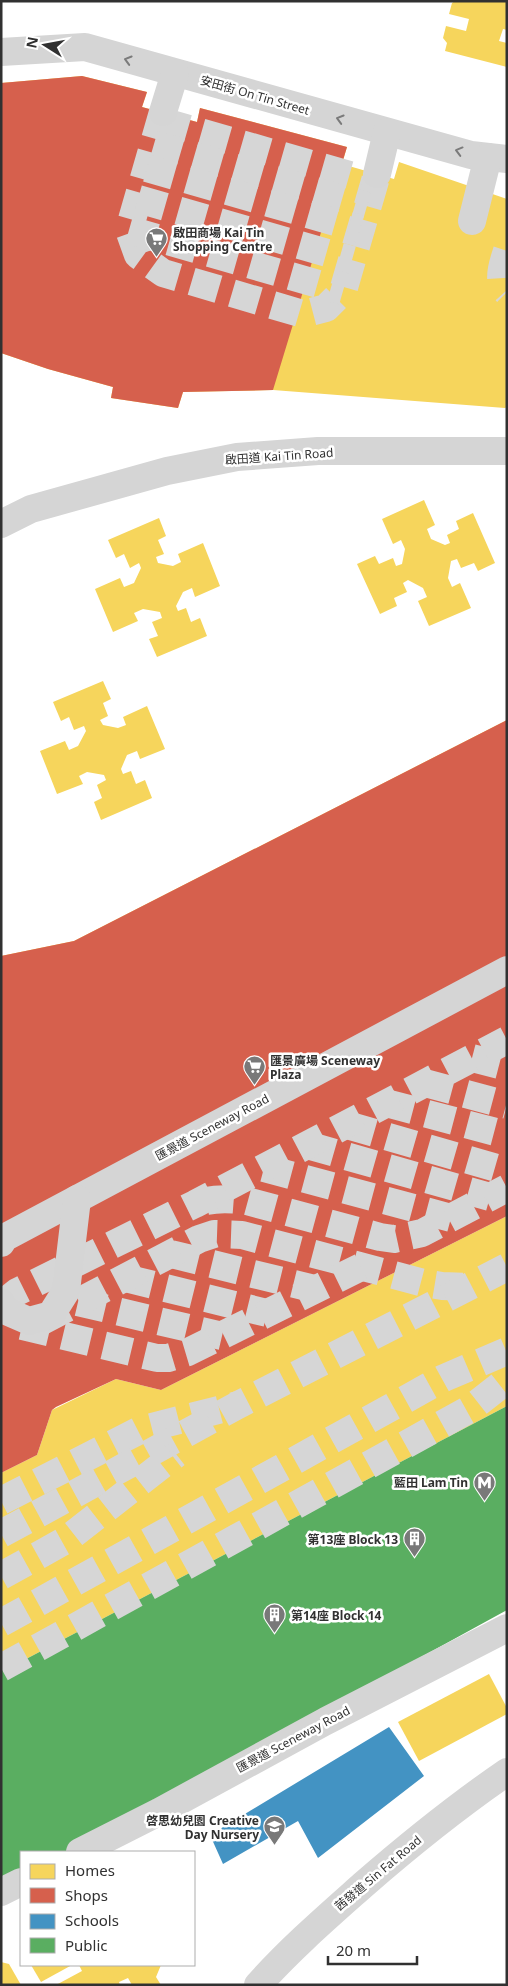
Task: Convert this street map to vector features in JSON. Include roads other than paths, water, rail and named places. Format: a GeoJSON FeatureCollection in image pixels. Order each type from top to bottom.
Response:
{"type":"FeatureCollection","features":[{"type":"Feature","properties":{"kind":"street","name":"安田街 On Tin Street"},"geometry":{"type":"LineString","coordinates":[[1,52],[85,47],[471,155],[498,158]]}},
{"type":"Feature","properties":{"kind":"street"},"geometry":{"type":"LineString","coordinates":[[163,112],[175,73]]}},
{"type":"Feature","properties":{"kind":"street"},"geometry":{"type":"LineString","coordinates":[[376,174],[387,132]]}},
{"type":"Feature","properties":{"kind":"street"},"geometry":{"type":"LineString","coordinates":[[472,221],[498,158]]}},
{"type":"Feature","properties":{"kind":"street","name":"啟田道 Kai Tin Road"},"geometry":{"type":"LineString","coordinates":[[1,524],[31,509],[167,471],[237,456],[318,451],[507,451]]}},
{"type":"Feature","properties":{"kind":"street","name":"匯景道 Sceneway Road"},"geometry":{"type":"LineString","coordinates":[[1,1243],[4,1238],[507,970]]}},
{"type":"Feature","properties":{"kind":"street"},"geometry":{"type":"LineString","coordinates":[[1,1302],[6,1311],[29,1321],[51,1314],[66,1291],[77,1199]]}},
{"type":"Feature","properties":{"kind":"street","name":"匯景道 Sceneway Road"},"geometry":{"type":"LineString","coordinates":[[82,1851],[159,1812],[326,1721],[507,1628]]}},
{"type":"Feature","properties":{"kind":"street","name":"茜發道 Sin Fat Road"},"geometry":{"type":"LineString","coordinates":[[258,1985],[327,1916],[386,1865],[442,1820],[507,1772]]}},
{"type":"Feature","properties":{"kind":"street"},"geometry":{"type":"LineString","coordinates":[[1,1892],[20,1882]]}},
{"type":"Feature","properties":{"kind":"tunnel"},"geometry":{"type":"LineString","coordinates":[[163,112],[129,230],[138,255],[163,273],[303,314],[326,308],[343,291],[377,174]]}},
{"type":"Feature","properties":{"kind":"tunnel"},"geometry":{"type":"LineString","coordinates":[[161,121],[374,182]]}},
{"type":"Feature","properties":{"kind":"tunnel"},"geometry":{"type":"LineString","coordinates":[[154,144],[367,206]]}},
{"type":"Feature","properties":{"kind":"tunnel"},"geometry":{"type":"LineString","coordinates":[[147,168],[360,229]]}},
{"type":"Feature","properties":{"kind":"tunnel"},"geometry":{"type":"LineString","coordinates":[[138,199],[352,260]]}},
{"type":"Feature","properties":{"kind":"tunnel"},"geometry":{"type":"LineString","coordinates":[[129,230],[343,291]]}},
{"type":"Feature","properties":{"kind":"tunnel"},"geometry":{"type":"LineString","coordinates":[[507,251],[501,277],[507,292]]}},
{"type":"Feature","properties":{"kind":"tunnel"},"geometry":{"type":"LineString","coordinates":[[1,1305],[17,1292],[195,1204],[507,1040]]}},
{"type":"Feature","properties":{"kind":"tunnel"},"geometry":{"type":"LineString","coordinates":[[472,1058],[507,1067]]}},
{"type":"Feature","properties":{"kind":"tunnel"},"geometry":{"type":"LineString","coordinates":[[425,1083],[507,1105]]}},
{"type":"Feature","properties":{"kind":"tunnel"},"geometry":{"type":"LineString","coordinates":[[386,1103],[507,1135]]}},
{"type":"Feature","properties":{"kind":"tunnel"},"geometry":{"type":"LineString","coordinates":[[347,1125],[507,1171]]}},
{"type":"Feature","properties":{"kind":"tunnel"},"geometry":{"type":"LineString","coordinates":[[307,1145],[490,1197]]}},
{"type":"Feature","properties":{"kind":"tunnel"},"geometry":{"type":"LineString","coordinates":[[264,1168],[451,1218]]}},
{"type":"Feature","properties":{"kind":"tunnel"},"geometry":{"type":"LineString","coordinates":[[206,1201],[216,1199],[247,1201],[380,1237],[394,1239],[422,1233],[507,1188]]}},
{"type":"Feature","properties":{"kind":"tunnel"},"geometry":{"type":"LineString","coordinates":[[42,1321],[199,1239],[214,1234],[242,1235],[424,1283],[468,1287]]}},
{"type":"Feature","properties":{"kind":"tunnel"},"geometry":{"type":"LineString","coordinates":[[171,1254],[315,1289]]}},
{"type":"Feature","properties":{"kind":"tunnel"},"geometry":{"type":"LineString","coordinates":[[22,1326],[157,1358],[168,1358],[188,1352],[361,1267]]}},
{"type":"Feature","properties":{"kind":"tunnel"},"geometry":{"type":"LineString","coordinates":[[1,1534],[238,1405],[507,1267]]}},
{"type":"Feature","properties":{"kind":"tunnel"},"geometry":{"type":"LineString","coordinates":[[125,1278],[267,1313]]}},
{"type":"Feature","properties":{"kind":"tunnel"},"geometry":{"type":"LineString","coordinates":[[78,1302],[222,1336]]}},
{"type":"Feature","properties":{"kind":"tunnel"},"geometry":{"type":"LineString","coordinates":[[1,1623],[444,1378],[507,1351]]}},
{"type":"Feature","properties":{"kind":"tunnel"},"geometry":{"type":"LineString","coordinates":[[1,1668],[470,1409],[507,1380]]}},
{"type":"Feature","properties":{"kind":"tunnel"},"geometry":{"type":"LineString","coordinates":[[1,1501],[140,1430],[238,1405]]}},
{"type":"Feature","properties":{"kind":"tunnel"},"geometry":{"type":"LineString","coordinates":[[1,1576],[66,1540],[176,1454]]}},
{"type":"Feature","properties":{"kind":"place","name":"啟田商場 Kai Tin Shopping Centre"},"geometry":{"type":"Point","coordinates":[157,258]}},
{"type":"Feature","properties":{"kind":"place","name":"匯景廣場 Sceneway Plaza"},"geometry":{"type":"Point","coordinates":[254,1086]}},
{"type":"Feature","properties":{"kind":"place","name":"藍田 Lam Tin"},"geometry":{"type":"Point","coordinates":[484,1501]}},
{"type":"Feature","properties":{"kind":"place","name":"第13座 Block 13"},"geometry":{"type":"Point","coordinates":[414,1558]}},
{"type":"Feature","properties":{"kind":"place","name":"第14座 Block 14"},"geometry":{"type":"Point","coordinates":[275,1634]}},
{"type":"Feature","properties":{"kind":"place","name":"啓思幼兒園 Creative Day Nursery"},"geometry":{"type":"Point","coordinates":[275,1846]}}]}
